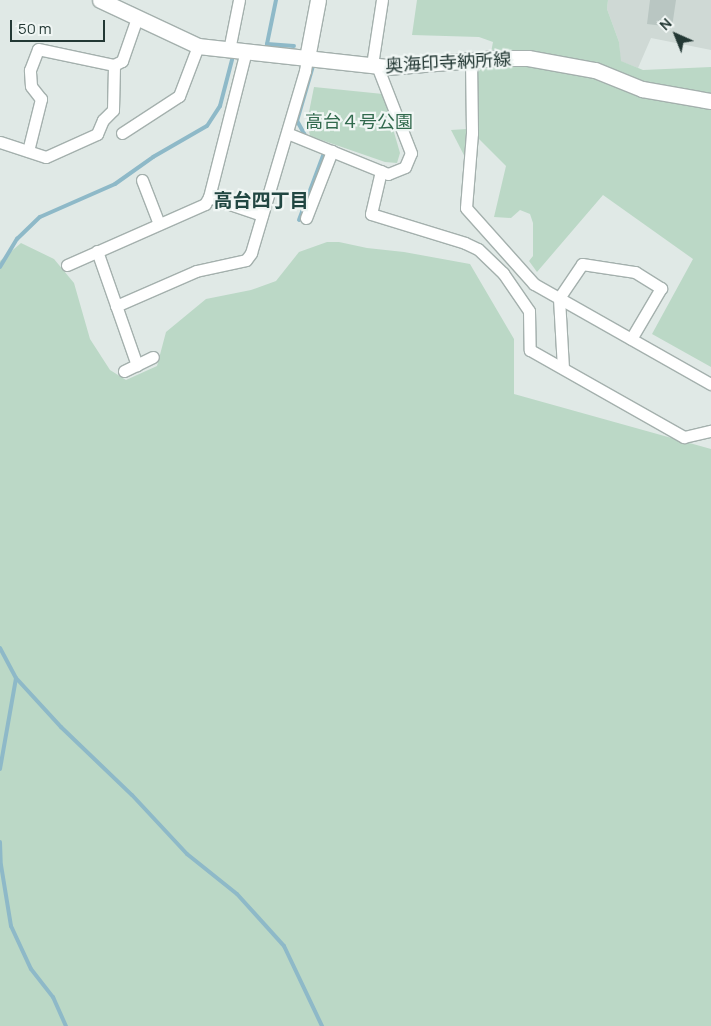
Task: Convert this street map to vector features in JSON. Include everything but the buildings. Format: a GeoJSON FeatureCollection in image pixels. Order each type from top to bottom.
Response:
{"type":"FeatureCollection","features":[{"type":"Feature","properties":{"kind":"main road","name":"奥海印寺納所線"},"geometry":{"type":"LineString","coordinates":[[100,0],[198,46],[374,66],[528,58],[595,70],[642,89],[711,101]]}},
{"type":"Feature","properties":{"kind":"main road"},"geometry":{"type":"LineString","coordinates":[[307,58],[318,0]]}},
{"type":"Feature","properties":{"kind":"street"},"geometry":{"type":"LineString","coordinates":[[229,50],[239,0]]}},
{"type":"Feature","properties":{"kind":"street"},"geometry":{"type":"LineString","coordinates":[[286,133],[388,174],[405,167],[411,153],[374,66],[382,0]]}},
{"type":"Feature","properties":{"kind":"street"},"geometry":{"type":"LineString","coordinates":[[28,151],[40,99],[31,86],[30,70],[38,50],[114,65],[122,61],[137,18]]}},
{"type":"Feature","properties":{"kind":"street"},"geometry":{"type":"LineString","coordinates":[[122,133],[179,96],[198,46]]}},
{"type":"Feature","properties":{"kind":"street"},"geometry":{"type":"LineString","coordinates":[[67,264],[205,204],[209,197],[246,51]]}},
{"type":"Feature","properties":{"kind":"street"},"geometry":{"type":"LineString","coordinates":[[116,306],[196,271],[246,260],[250,254],[262,215],[307,58]]}},
{"type":"Feature","properties":{"kind":"street"},"geometry":{"type":"LineString","coordinates":[[472,60],[472,133],[466,208],[534,284],[711,384]]}},
{"type":"Feature","properties":{"kind":"street"},"geometry":{"type":"LineString","coordinates":[[0,142],[46,157],[98,134],[102,120],[113,110],[114,65]]}},
{"type":"Feature","properties":{"kind":"street"},"geometry":{"type":"LineString","coordinates":[[306,218],[332,151]]}},
{"type":"Feature","properties":{"kind":"street"},"geometry":{"type":"LineString","coordinates":[[381,171],[371,214],[465,243],[478,249],[503,273],[530,311],[530,350],[684,437],[711,431]]}},
{"type":"Feature","properties":{"kind":"street"},"geometry":{"type":"LineString","coordinates":[[142,180],[158,224]]}},
{"type":"Feature","properties":{"kind":"street"},"geometry":{"type":"LineString","coordinates":[[209,197],[262,215]]}},
{"type":"Feature","properties":{"kind":"street"},"geometry":{"type":"LineString","coordinates":[[97,251],[137,365]]}},
{"type":"Feature","properties":{"kind":"street"},"geometry":{"type":"LineString","coordinates":[[563,368],[559,298],[582,264],[635,272],[661,288],[631,339]]}},
{"type":"Feature","properties":{"kind":"street"},"geometry":{"type":"LineString","coordinates":[[124,371],[153,357]]}},
{"type":"Feature","properties":{"kind":"shaded area"},"geometry":{"type":"Polygon","coordinates":[[[608,0],[711,0],[711,50],[651,38],[638,68],[620,61],[619,42],[607,9],[608,0]]]}},
{"type":"Feature","properties":{"kind":"green space"},"geometry":{"type":"Polygon","coordinates":[[[417,0],[608,0],[607,9],[619,42],[621,61],[643,70],[711,67],[711,367],[652,334],[693,259],[603,195],[537,272],[529,261],[533,256],[533,223],[530,214],[520,210],[511,218],[494,217],[506,166],[477,137],[476,74],[481,69],[488,68],[493,42],[479,37],[412,35],[417,0]]]}},
{"type":"Feature","properties":{"kind":"green space","name":"高台４号公園"},"geometry":{"type":"Polygon","coordinates":[[[314,87],[383,94],[400,153],[397,163],[385,162],[310,136],[307,122],[314,87]]]}},
{"type":"Feature","properties":{"kind":"green space"},"geometry":{"type":"Polygon","coordinates":[[[467,129],[467,161],[451,130],[467,129]]]}},
{"type":"Feature","properties":{"kind":"green space"},"geometry":{"type":"Polygon","coordinates":[[[327,242],[339,242],[367,248],[404,252],[470,264],[514,339],[514,394],[711,449],[711,1026],[0,1026],[0,261],[21,243],[54,259],[74,283],[90,339],[110,370],[126,380],[157,366],[166,332],[206,299],[251,290],[276,281],[299,252],[327,242]]]}},
{"type":"Feature","properties":{"kind":"waterway"},"geometry":{"type":"LineString","coordinates":[[276,0],[267,44],[294,46]]}},
{"type":"Feature","properties":{"kind":"waterway"},"geometry":{"type":"LineString","coordinates":[[0,267],[17,239],[40,217],[115,184],[153,157],[207,126],[220,106],[232,60]]}},
{"type":"Feature","properties":{"kind":"waterway"},"geometry":{"type":"LineString","coordinates":[[306,137],[297,121],[313,66]]}},
{"type":"Feature","properties":{"kind":"waterway"},"geometry":{"type":"LineString","coordinates":[[299,220],[324,153]]}},
{"type":"Feature","properties":{"kind":"waterway"},"geometry":{"type":"LineString","coordinates":[[0,648],[16,678],[61,727],[132,795],[187,854],[237,894],[284,946],[322,1026]]}},
{"type":"Feature","properties":{"kind":"waterway"},"geometry":{"type":"LineString","coordinates":[[0,769],[16,678]]}},
{"type":"Feature","properties":{"kind":"waterway"},"geometry":{"type":"LineString","coordinates":[[0,842],[1,865],[11,926],[31,969],[53,997],[66,1026]]}},
{"type":"Feature","properties":{"kind":"district","name":"高台四丁目"},"geometry":{"type":"Point","coordinates":[261,201]}}]}
